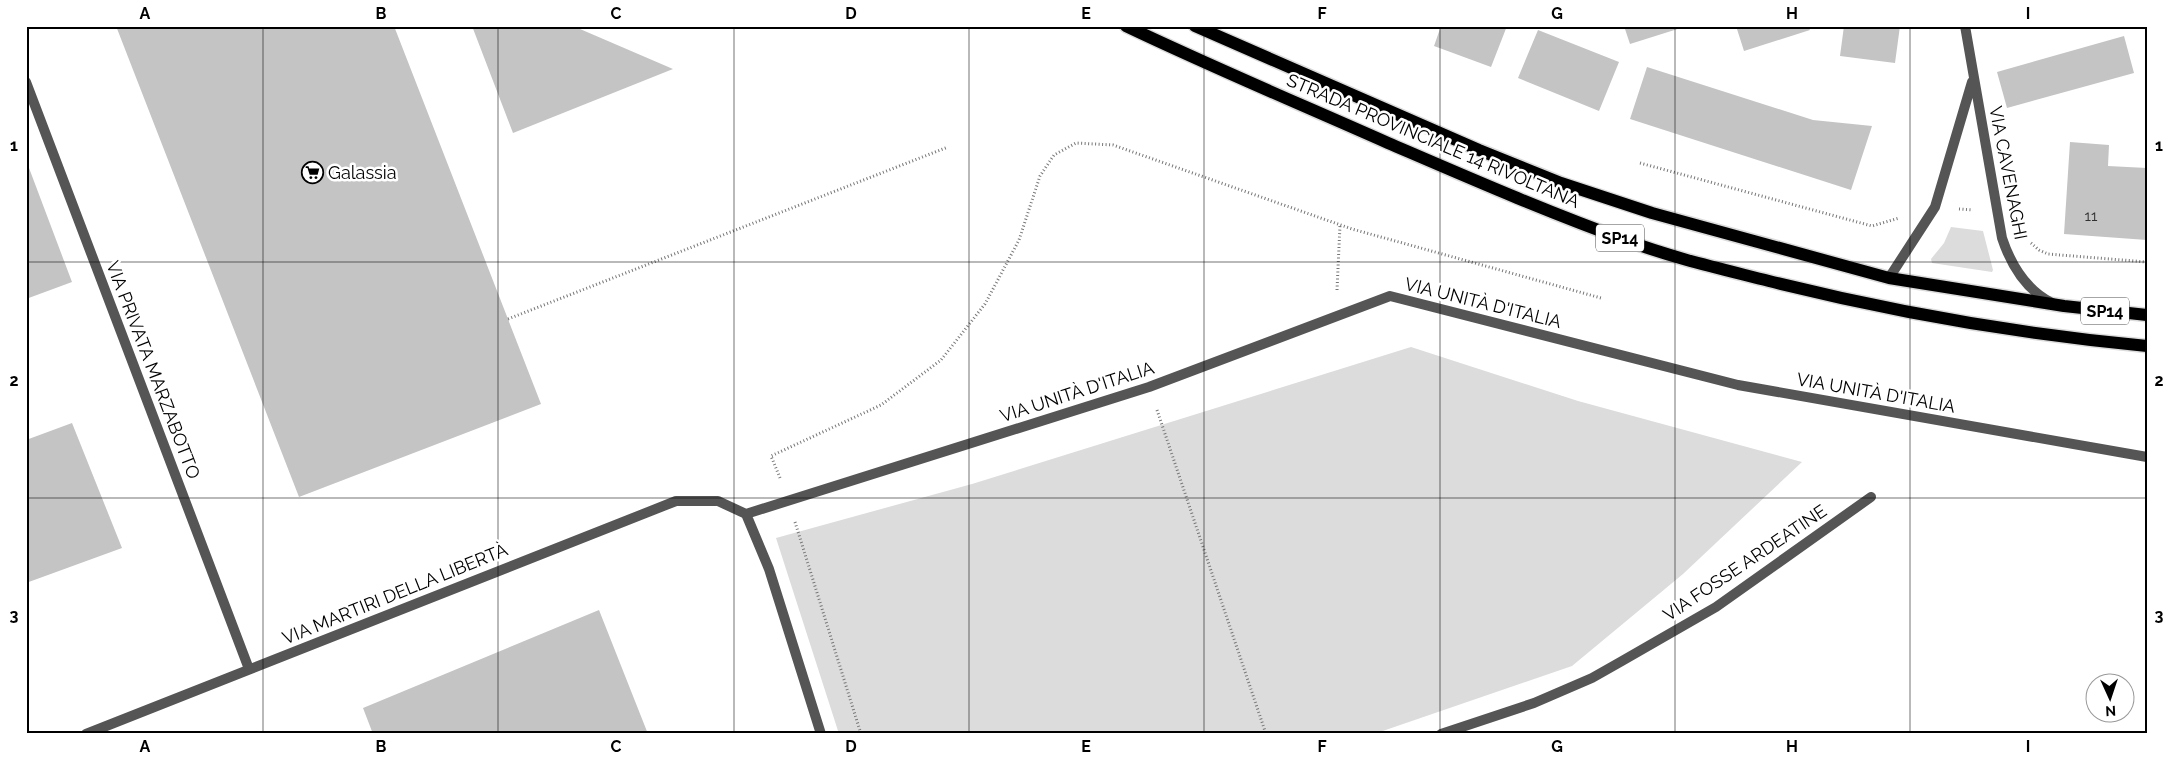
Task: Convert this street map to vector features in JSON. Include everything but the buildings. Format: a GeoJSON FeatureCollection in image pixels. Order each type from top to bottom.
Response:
{"type":"FeatureCollection","features":[{"type":"Feature","properties":{"kind":"main road","name":"STRADA PROVINCIALE 14 RIVOLTANA"},"geometry":{"type":"LineString","coordinates":[[1126,26],[1205,63],[1458,173],[1630,242],[1733,272],[1835,298],[2029,333],[2147,346]]}},
{"type":"Feature","properties":{"kind":"main road","name":"STRADA PROVINCIALE 14 RIVOLTANA"},"geometry":{"type":"LineString","coordinates":[[1196,26],[1479,150],[1561,183],[1652,213],[1889,278],[2064,306],[2147,315]]}},
{"type":"Feature","properties":{"kind":"street","name":"VIA CAVENAGHI"},"geometry":{"type":"LineString","coordinates":[[1965,26],[1999,224],[2006,249],[2014,267],[2032,290],[2050,302],[2064,306]]}},
{"type":"Feature","properties":{"kind":"street","name":"VIA CAVENAGHI"},"geometry":{"type":"LineString","coordinates":[[1889,278],[1935,208],[1973,79]]}},
{"type":"Feature","properties":{"kind":"street","name":"VIA PRIVATA MARZABOTTO"},"geometry":{"type":"LineString","coordinates":[[26,82],[249,669]]}},
{"type":"Feature","properties":{"kind":"street","name":"VIA UNITÀ D'ITALIA"},"geometry":{"type":"LineString","coordinates":[[746,514],[1150,387],[1390,296],[1738,386],[2147,457]]}},
{"type":"Feature","properties":{"kind":"street","name":"VIA FOSSE ARDEATINE"},"geometry":{"type":"LineString","coordinates":[[1441,734],[1534,703],[1615,666],[1716,607],[1871,497]]}},
{"type":"Feature","properties":{"kind":"street","name":"VIA MARTIRI DELLA LIBERTÀ"},"geometry":{"type":"LineString","coordinates":[[86,734],[676,501],[718,501],[746,514]]}},
{"type":"Feature","properties":{"kind":"street"},"geometry":{"type":"LineString","coordinates":[[746,514],[769,569],[820,734]]}},
{"type":"Feature","properties":{"kind":"path"},"geometry":{"type":"LineString","coordinates":[[861,734],[788,501],[771,456],[881,405],[941,360],[985,304],[1019,240],[1040,176],[1054,155],[1076,143],[1113,145],[1340,226],[1601,298]]}},
{"type":"Feature","properties":{"kind":"path"},"geometry":{"type":"LineString","coordinates":[[508,319],[948,147]]}},
{"type":"Feature","properties":{"kind":"path"},"geometry":{"type":"LineString","coordinates":[[1640,163],[1872,226]]}},
{"type":"Feature","properties":{"kind":"path"},"geometry":{"type":"LineString","coordinates":[[1336,296],[1340,226]]}},
{"type":"Feature","properties":{"kind":"path"},"geometry":{"type":"LineString","coordinates":[[1150,387],[1266,734]]}},
{"type":"Feature","properties":{"kind":"shaded area"},"geometry":{"type":"Polygon","coordinates":[[[1951,227],[1983,231],[1992,272],[1932,263],[1931,259],[1944,243],[1951,227]]]}},
{"type":"Feature","properties":{"kind":"shaded area"},"geometry":{"type":"Polygon","coordinates":[[[1411,347],[1578,401],[1802,462],[1683,574],[1572,666],[1374,734],[839,734],[776,538],[972,484],[1411,347]]]}},
{"type":"Feature","properties":{"kind":"place","name":"Galassia"},"geometry":{"type":"Point","coordinates":[312,173]}}]}
